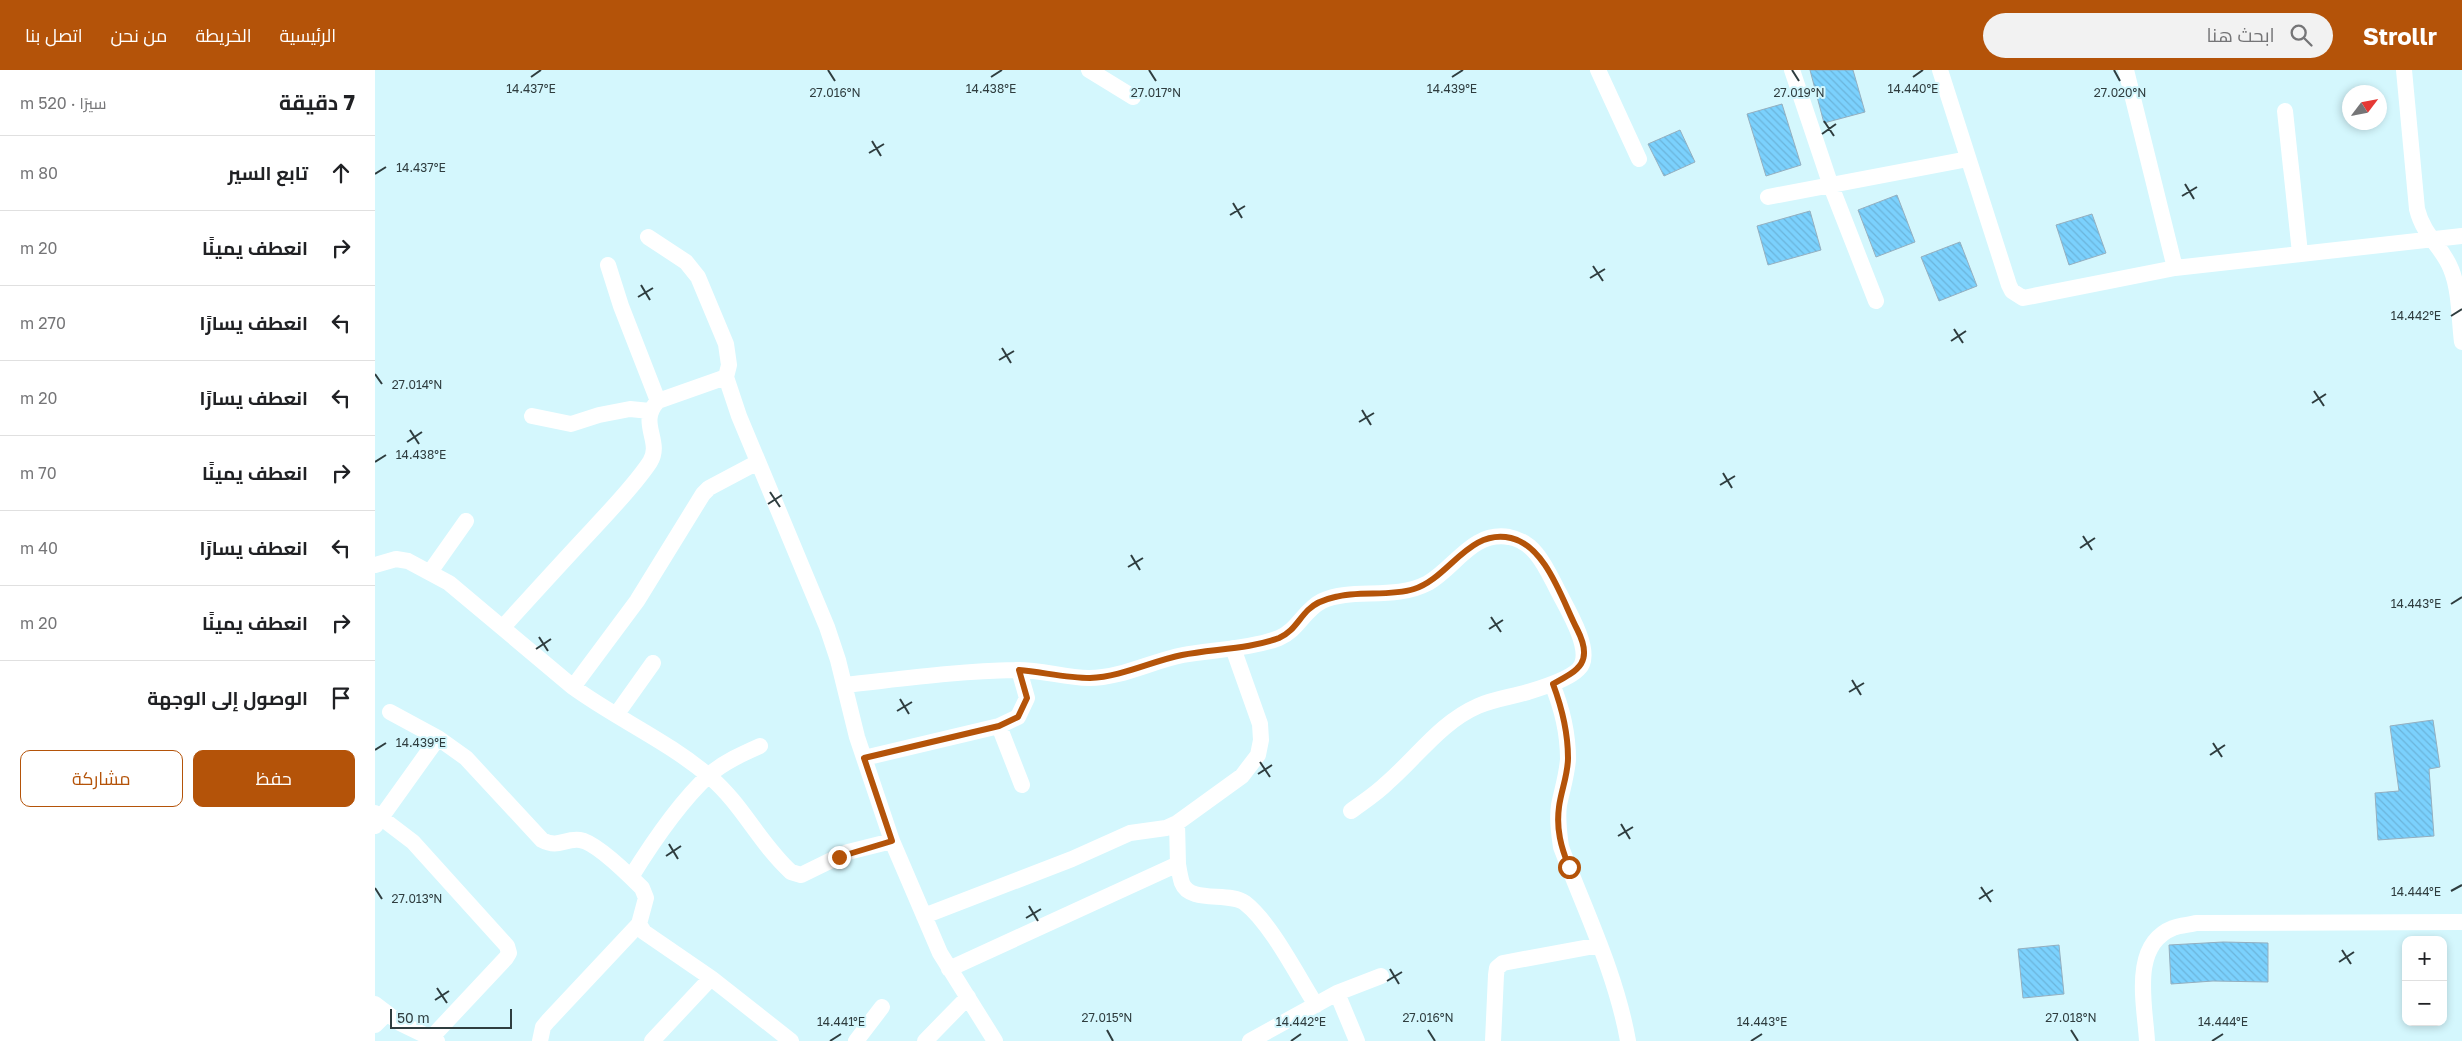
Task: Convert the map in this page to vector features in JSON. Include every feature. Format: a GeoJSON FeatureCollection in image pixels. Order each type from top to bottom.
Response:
{"type":"FeatureCollection","features":[{"type":"Feature","properties":{"kind":"street"},"geometry":{"type":"LineString","coordinates":[[1089,70],[1133,97]]}},
{"type":"Feature","properties":{"kind":"street"},"geometry":{"type":"LineString","coordinates":[[1598,70],[1639,159]]}},
{"type":"Feature","properties":{"kind":"street"},"geometry":{"type":"LineString","coordinates":[[1792,70],[1831,186],[1876,301]]}},
{"type":"Feature","properties":{"kind":"street"},"geometry":{"type":"LineString","coordinates":[[1940,70],[2009,285],[2016,296],[2023,298],[2175,268],[2462,236]]}},
{"type":"Feature","properties":{"kind":"street"},"geometry":{"type":"LineString","coordinates":[[2126,70],[2175,268]]}},
{"type":"Feature","properties":{"kind":"street"},"geometry":{"type":"LineString","coordinates":[[2404,70],[2417,210],[2430,240],[2445,258],[2455,281],[2462,342]]}},
{"type":"Feature","properties":{"kind":"street"},"geometry":{"type":"LineString","coordinates":[[2285,111],[2300,253]]}},
{"type":"Feature","properties":{"kind":"street"},"geometry":{"type":"LineString","coordinates":[[1768,197],[1968,159]]}},
{"type":"Feature","properties":{"kind":"street"},"geometry":{"type":"LineString","coordinates":[[649,237],[687,262],[699,277],[726,344],[729,365],[726,377],[758,462],[824,619],[845,685],[864,758],[892,841],[923,916],[949,969],[995,1041]]}},
{"type":"Feature","properties":{"kind":"street"},"geometry":{"type":"LineString","coordinates":[[503,627],[618,501],[648,464],[654,453],[649,420],[654,406],[608,265]]}},
{"type":"Feature","properties":{"kind":"street"},"geometry":{"type":"LineString","coordinates":[[532,416],[571,424],[599,415],[654,406],[726,377]]}},
{"type":"Feature","properties":{"kind":"street"},"geometry":{"type":"LineString","coordinates":[[573,687],[637,601],[703,494],[709,488],[758,462]]}},
{"type":"Feature","properties":{"kind":"street"},"geometry":{"type":"LineString","coordinates":[[431,572],[466,521]]}},
{"type":"Feature","properties":{"kind":"street"},"geometry":{"type":"LineString","coordinates":[[845,685],[958,673],[1019,670],[1090,678],[1109,675],[1183,655],[1233,648],[1279,638],[1293,629],[1309,610],[1322,601],[1337,596],[1373,595],[1414,589],[1441,574],[1467,549],[1488,537],[1509,537],[1525,543],[1543,560],[1579,633],[1584,653],[1582,664],[1577,671],[1553,684],[1478,706],[1457,718],[1425,744],[1389,782],[1351,811]]}},
{"type":"Feature","properties":{"kind":"street"},"geometry":{"type":"LineString","coordinates":[[375,565],[395,560],[408,561],[449,583],[573,687],[660,741],[709,776],[730,795],[749,824],[791,872],[801,875],[848,852],[892,841]]}},
{"type":"Feature","properties":{"kind":"street"},"geometry":{"type":"LineString","coordinates":[[923,916],[1072,859],[1130,833],[1157,830],[1177,823],[1242,776],[1258,755],[1261,740],[1260,724],[1233,648]]}},
{"type":"Feature","properties":{"kind":"street"},"geometry":{"type":"LineString","coordinates":[[616,715],[653,663]]}},
{"type":"Feature","properties":{"kind":"street"},"geometry":{"type":"LineString","coordinates":[[864,758],[999,726],[1018,717],[1024,708],[1027,698],[1019,670]]}},
{"type":"Feature","properties":{"kind":"street"},"geometry":{"type":"LineString","coordinates":[[1553,684],[1562,708],[1567,734],[1568,760],[1559,806],[1558,827],[1561,847],[1600,945],[1623,1011],[1628,1041]]}},
{"type":"Feature","properties":{"kind":"street"},"geometry":{"type":"LineString","coordinates":[[390,712],[438,738],[466,758],[542,840],[556,845],[573,840],[585,841],[642,888],[646,898],[639,924],[548,1021],[543,1028],[540,1041]]}},
{"type":"Feature","properties":{"kind":"street"},"geometry":{"type":"LineString","coordinates":[[999,726],[1022,785]]}},
{"type":"Feature","properties":{"kind":"street"},"geometry":{"type":"LineString","coordinates":[[379,1014],[434,1040],[507,958],[509,953],[507,946],[419,848],[377,819],[438,738]]}},
{"type":"Feature","properties":{"kind":"street"},"geometry":{"type":"LineString","coordinates":[[631,877],[661,830],[709,776],[733,759],[760,746]]}},
{"type":"Feature","properties":{"kind":"street"},"geometry":{"type":"LineString","coordinates":[[1177,823],[1182,884],[1192,894],[1237,899],[1246,903],[1271,935],[1316,1005]]}},
{"type":"Feature","properties":{"kind":"street"},"geometry":{"type":"LineString","coordinates":[[949,969],[1179,864]]}},
{"type":"Feature","properties":{"kind":"street"},"geometry":{"type":"LineString","coordinates":[[2147,1041],[2144,978],[2147,956],[2156,940],[2174,928],[2196,923],[2462,922]]}},
{"type":"Feature","properties":{"kind":"street"},"geometry":{"type":"LineString","coordinates":[[639,924],[644,932],[711,978],[791,1041]]}},
{"type":"Feature","properties":{"kind":"street"},"geometry":{"type":"LineString","coordinates":[[1493,1041],[1497,968],[1503,963],[1600,945]]}},
{"type":"Feature","properties":{"kind":"street"},"geometry":{"type":"LineString","coordinates":[[1250,1041],[1337,993],[1381,976]]}},
{"type":"Feature","properties":{"kind":"street"},"geometry":{"type":"LineString","coordinates":[[652,1041],[711,978]]}},
{"type":"Feature","properties":{"kind":"street"},"geometry":{"type":"LineString","coordinates":[[1337,993],[1357,1041]]}},
{"type":"Feature","properties":{"kind":"street"},"geometry":{"type":"LineString","coordinates":[[925,1041],[968,997]]}},
{"type":"Feature","properties":{"kind":"street"},"geometry":{"type":"LineString","coordinates":[[856,1041],[882,1007]]}},
{"type":"Feature","properties":{"kind":"building"},"geometry":{"type":"Polygon","coordinates":[[[1810,70],[1853,70],[1865,112],[1824,123],[1810,70]]]}},
{"type":"Feature","properties":{"kind":"building"},"geometry":{"type":"Polygon","coordinates":[[[1782,104],[1801,165],[1766,176],[1747,114],[1782,104]]]}},
{"type":"Feature","properties":{"kind":"building"},"geometry":{"type":"Polygon","coordinates":[[[1680,130],[1695,162],[1664,176],[1648,144],[1680,130]]]}},
{"type":"Feature","properties":{"kind":"building"},"geometry":{"type":"Polygon","coordinates":[[[1897,195],[1915,242],[1876,257],[1858,210],[1897,195]]]}},
{"type":"Feature","properties":{"kind":"building"},"geometry":{"type":"Polygon","coordinates":[[[1810,211],[1821,250],[1768,265],[1757,226],[1810,211]]]}},
{"type":"Feature","properties":{"kind":"building"},"geometry":{"type":"Polygon","coordinates":[[[2092,214],[2106,253],[2069,265],[2056,225],[2092,214]]]}},
{"type":"Feature","properties":{"kind":"building"},"geometry":{"type":"Polygon","coordinates":[[[1960,242],[1977,286],[1939,301],[1921,257],[1960,242]]]}},
{"type":"Feature","properties":{"kind":"building"},"geometry":{"type":"Polygon","coordinates":[[[2433,720],[2440,767],[2429,769],[2434,836],[2378,840],[2375,793],[2399,791],[2390,726],[2433,720]]]}},
{"type":"Feature","properties":{"kind":"building"},"geometry":{"type":"Polygon","coordinates":[[[2223,942],[2268,943],[2268,982],[2213,981],[2171,984],[2169,945],[2223,942]]]}},
{"type":"Feature","properties":{"kind":"building"},"geometry":{"type":"Polygon","coordinates":[[[2059,945],[2064,994],[2023,998],[2018,949],[2059,945]]]}},
{"type":"Feature","properties":{"kind":"route"},"geometry":{"type":"LineString","coordinates":[[839,857],[848,852],[892,841],[864,758],[999,726],[1018,717],[1024,708],[1027,698],[1019,670],[1090,678],[1109,675],[1183,655],[1233,648],[1279,638],[1293,629],[1309,610],[1322,601],[1337,596],[1373,595],[1414,589],[1441,574],[1467,549],[1477,543],[1488,537],[1509,537],[1525,543],[1543,560],[1579,633],[1584,653],[1582,664],[1577,671],[1553,684],[1562,708],[1567,734],[1568,760],[1559,806],[1558,827],[1561,847],[1569,867]]}}]}
